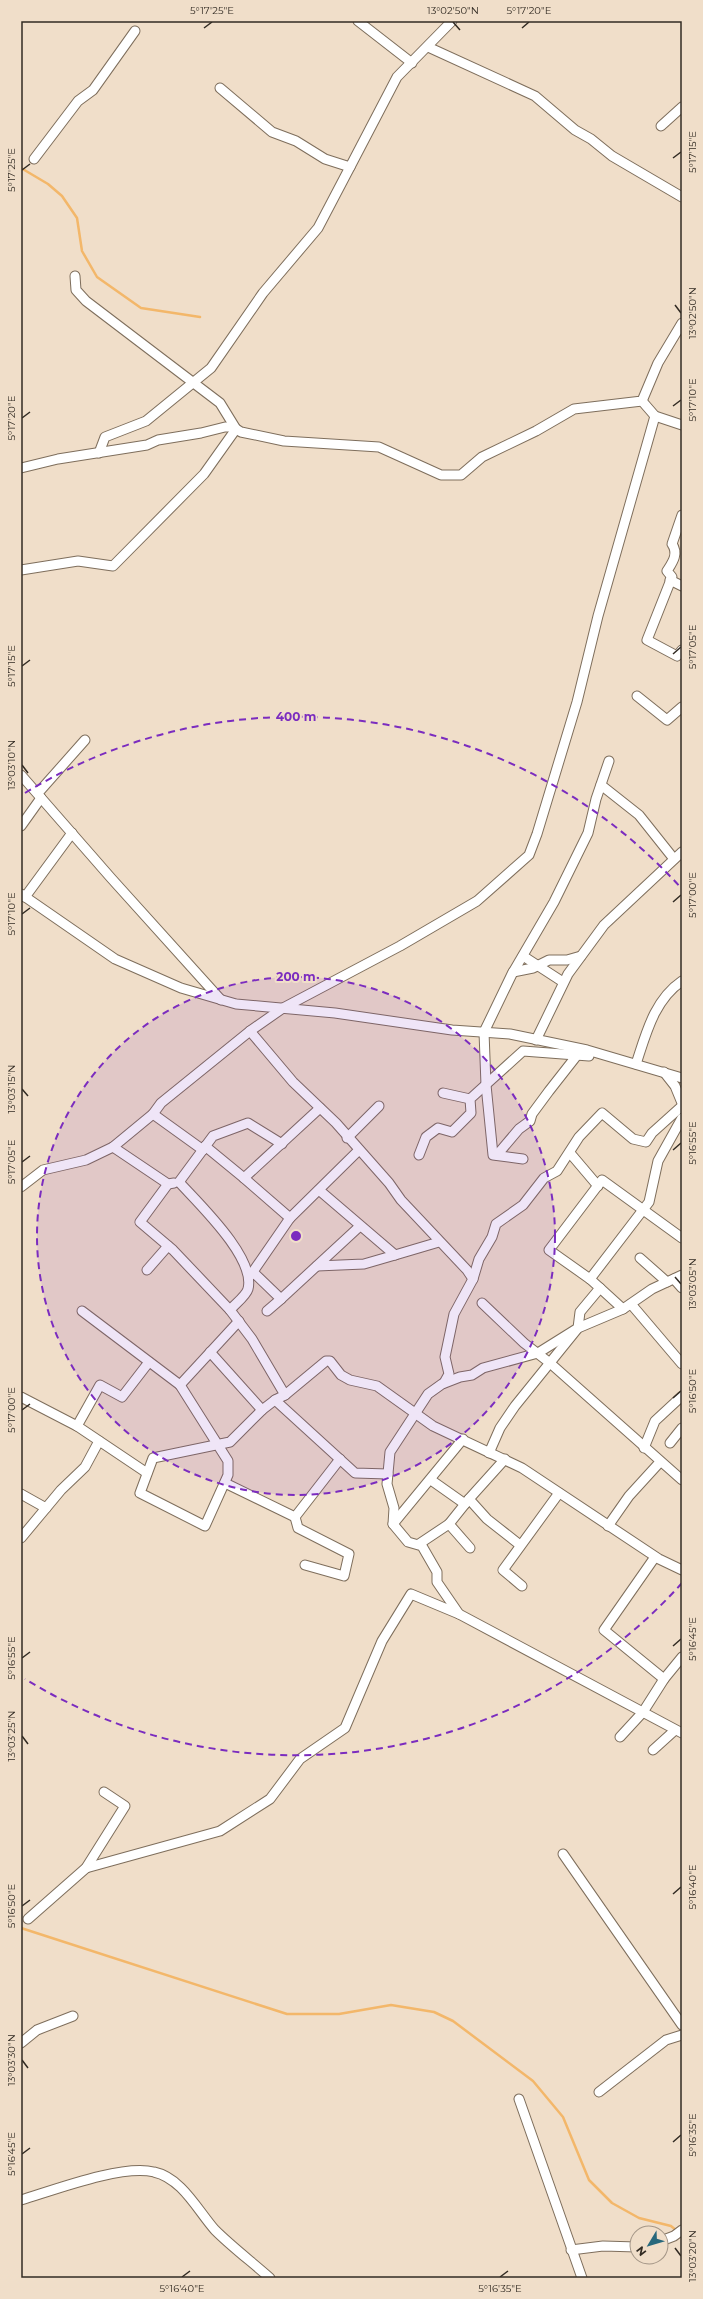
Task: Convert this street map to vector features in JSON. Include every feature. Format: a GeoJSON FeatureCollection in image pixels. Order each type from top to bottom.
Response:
{"type":"FeatureCollection","features":[{"type":"Feature","properties":{"kind":"street"},"geometry":{"type":"LineString","coordinates":[[358,21],[412,63]]}},
{"type":"Feature","properties":{"kind":"street"},"geometry":{"type":"LineString","coordinates":[[99,453],[105,437],[146,421],[195,383],[211,368],[263,293],[318,228],[397,77],[452,21]]}},
{"type":"Feature","properties":{"kind":"street"},"geometry":{"type":"LineString","coordinates":[[34,159],[78,101],[93,90],[135,31]]}},
{"type":"Feature","properties":{"kind":"street"},"geometry":{"type":"LineString","coordinates":[[428,47],[535,96],[574,130],[591,139],[612,156],[682,197]]}},
{"type":"Feature","properties":{"kind":"street"},"geometry":{"type":"LineString","coordinates":[[220,88],[272,132],[296,141],[325,159],[350,167]]}},
{"type":"Feature","properties":{"kind":"street"},"geometry":{"type":"LineString","coordinates":[[661,126],[682,107]]}},
{"type":"Feature","properties":{"kind":"street"},"geometry":{"type":"LineString","coordinates":[[75,276],[76,290],[86,302],[220,403],[236,429]]}},
{"type":"Feature","properties":{"kind":"street"},"geometry":{"type":"LineString","coordinates":[[642,401],[658,363],[682,322]]}},
{"type":"Feature","properties":{"kind":"street"},"geometry":{"type":"LineString","coordinates":[[642,401],[655,416],[682,425]]}},
{"type":"Feature","properties":{"kind":"street"},"geometry":{"type":"LineString","coordinates":[[21,468],[58,459],[147,445],[158,440],[201,434],[225,427],[284,441],[379,447],[441,475],[461,475],[482,457],[536,432],[574,409],[642,401]]}},
{"type":"Feature","properties":{"kind":"street"},"geometry":{"type":"LineString","coordinates":[[21,1187],[43,1170],[86,1160],[113,1147],[153,1114],[161,1103],[250,1031],[283,1008],[400,946],[477,901],[529,855],[537,834],[577,702],[598,616],[655,416]]}},
{"type":"Feature","properties":{"kind":"street"},"geometry":{"type":"LineString","coordinates":[[21,570],[78,562],[113,566],[204,474],[236,429]]}},
{"type":"Feature","properties":{"kind":"street"},"geometry":{"type":"LineString","coordinates":[[680,656],[647,640],[672,577],[667,571],[675,558],[675,548],[672,544],[682,515]]}},
{"type":"Feature","properties":{"kind":"street"},"geometry":{"type":"LineString","coordinates":[[670,580],[682,586]]}},
{"type":"Feature","properties":{"kind":"street"},"geometry":{"type":"LineString","coordinates":[[637,696],[667,720],[682,707]]}},
{"type":"Feature","properties":{"kind":"street"},"geometry":{"type":"LineString","coordinates":[[21,826],[39,795],[85,740]]}},
{"type":"Feature","properties":{"kind":"street"},"geometry":{"type":"LineString","coordinates":[[523,1158],[493,1155],[486,1085],[484,1032],[513,972],[554,902],[588,833],[609,761]]}},
{"type":"Feature","properties":{"kind":"street"},"geometry":{"type":"LineString","coordinates":[[21,775],[221,1000]]}},
{"type":"Feature","properties":{"kind":"street"},"geometry":{"type":"LineString","coordinates":[[601,785],[639,816],[674,859]]}},
{"type":"Feature","properties":{"kind":"street"},"geometry":{"type":"LineString","coordinates":[[72,833],[23,895],[115,959],[181,988],[236,1004],[335,1013],[403,1024],[510,1034],[587,1050],[682,1078]]}},
{"type":"Feature","properties":{"kind":"street"},"geometry":{"type":"LineString","coordinates":[[536,1040],[563,982],[604,925],[682,852]]}},
{"type":"Feature","properties":{"kind":"street"},"geometry":{"type":"LineString","coordinates":[[523,956],[563,982]]}},
{"type":"Feature","properties":{"kind":"street"},"geometry":{"type":"LineString","coordinates":[[513,972],[539,965],[549,960],[567,960],[581,956]]}},
{"type":"Feature","properties":{"kind":"street"},"geometry":{"type":"LineString","coordinates":[[636,1064],[653,1014],[675,986],[682,981]]}},
{"type":"Feature","properties":{"kind":"street"},"geometry":{"type":"LineString","coordinates":[[250,1031],[293,1082],[320,1108],[359,1150],[401,1200],[467,1270],[472,1279]]}},
{"type":"Feature","properties":{"kind":"street"},"geometry":{"type":"LineString","coordinates":[[419,1155],[426,1137],[438,1128],[452,1132],[470,1113],[470,1099],[523,1052],[578,1054],[624,1061]]}},
{"type":"Feature","properties":{"kind":"street"},"geometry":{"type":"LineString","coordinates":[[497,1155],[519,1129],[530,1121],[532,1114],[549,1090],[578,1054]]}},
{"type":"Feature","properties":{"kind":"street"},"geometry":{"type":"LineString","coordinates":[[664,1072],[675,1086],[682,1103]]}},
{"type":"Feature","properties":{"kind":"street"},"geometry":{"type":"LineString","coordinates":[[443,1093],[470,1099]]}},
{"type":"Feature","properties":{"kind":"street"},"geometry":{"type":"LineString","coordinates":[[347,1138],[379,1106]]}},
{"type":"Feature","properties":{"kind":"street"},"geometry":{"type":"LineString","coordinates":[[444,1383],[449,1374],[446,1357],[454,1314],[472,1279],[479,1259],[492,1237],[496,1224],[523,1205],[544,1178],[557,1171],[579,1137],[602,1113],[633,1139],[646,1142],[652,1133],[682,1106]]}},
{"type":"Feature","properties":{"kind":"street"},"geometry":{"type":"LineString","coordinates":[[244,1178],[320,1108]]}},
{"type":"Feature","properties":{"kind":"street"},"geometry":{"type":"LineString","coordinates":[[153,1114],[204,1148],[244,1178],[290,1218]]}},
{"type":"Feature","properties":{"kind":"street"},"geometry":{"type":"LineString","coordinates":[[590,1279],[649,1202],[658,1161],[682,1118]]}},
{"type":"Feature","properties":{"kind":"street"},"geometry":{"type":"LineString","coordinates":[[282,1144],[248,1123],[213,1136],[179,1182],[168,1184],[140,1222],[168,1246],[230,1310],[239,1321],[285,1395]]}},
{"type":"Feature","properties":{"kind":"street"},"geometry":{"type":"LineString","coordinates":[[113,1147],[168,1184]]}},
{"type":"Feature","properties":{"kind":"street"},"geometry":{"type":"LineString","coordinates":[[230,1310],[248,1291],[251,1275],[290,1218],[359,1150]]}},
{"type":"Feature","properties":{"kind":"street"},"geometry":{"type":"LineString","coordinates":[[570,1153],[598,1186]]}},
{"type":"Feature","properties":{"kind":"street"},"geometry":{"type":"LineString","coordinates":[[623,1310],[590,1279],[549,1250],[602,1180],[643,1208],[682,1238]]}},
{"type":"Feature","properties":{"kind":"street"},"geometry":{"type":"LineString","coordinates":[[179,1182],[234,1245],[249,1274],[281,1299]]}},
{"type":"Feature","properties":{"kind":"street"},"geometry":{"type":"LineString","coordinates":[[319,1190],[395,1255]]}},
{"type":"Feature","properties":{"kind":"street"},"geometry":{"type":"LineString","coordinates":[[267,1312],[360,1226]]}},
{"type":"Feature","properties":{"kind":"street"},"geometry":{"type":"LineString","coordinates":[[317,1266],[364,1264],[439,1242]]}},
{"type":"Feature","properties":{"kind":"street"},"geometry":{"type":"LineString","coordinates":[[147,1270],[168,1246]]}},
{"type":"Feature","properties":{"kind":"street"},"geometry":{"type":"LineString","coordinates":[[640,1258],[675,1278],[682,1288]]}},
{"type":"Feature","properties":{"kind":"street"},"geometry":{"type":"LineString","coordinates":[[505,1459],[467,1501],[449,1524],[420,1544],[408,1542],[393,1524],[394,1508],[387,1484],[390,1452],[417,1414],[428,1394],[444,1383],[460,1377],[472,1375],[483,1368],[538,1353],[578,1328],[623,1310],[652,1289],[675,1278]]}},
{"type":"Feature","properties":{"kind":"street"},"geometry":{"type":"LineString","coordinates":[[489,1453],[508,1417],[578,1328],[580,1312],[600,1288]]}},
{"type":"Feature","properties":{"kind":"street"},"geometry":{"type":"LineString","coordinates":[[482,1303],[644,1448],[682,1480]]}},
{"type":"Feature","properties":{"kind":"street"},"geometry":{"type":"LineString","coordinates":[[631,1304],[682,1364]]}},
{"type":"Feature","properties":{"kind":"street"},"geometry":{"type":"LineString","coordinates":[[82,1310],[180,1386],[218,1444],[228,1461],[228,1475],[205,1526],[140,1493],[153,1458],[218,1444],[230,1442],[262,1410],[275,1400],[285,1395],[326,1362],[330,1361],[341,1375],[350,1380],[377,1386],[388,1393],[402,1406],[417,1414],[433,1426],[455,1438],[463,1439],[522,1468],[655,1557],[682,1570]]}},
{"type":"Feature","properties":{"kind":"street"},"geometry":{"type":"LineString","coordinates":[[180,1386],[239,1321]]}},
{"type":"Feature","properties":{"kind":"street"},"geometry":{"type":"LineString","coordinates":[[210,1352],[262,1410]]}},
{"type":"Feature","properties":{"kind":"street"},"geometry":{"type":"LineString","coordinates":[[77,1426],[100,1385],[122,1397],[149,1362]]}},
{"type":"Feature","properties":{"kind":"street"},"geometry":{"type":"LineString","coordinates":[[644,1448],[655,1421],[682,1396]]}},
{"type":"Feature","properties":{"kind":"street"},"geometry":{"type":"LineString","coordinates":[[21,1397],[77,1426],[147,1473]]}},
{"type":"Feature","properties":{"kind":"street"},"geometry":{"type":"LineString","coordinates":[[275,1400],[355,1473],[388,1474]]}},
{"type":"Feature","properties":{"kind":"street"},"geometry":{"type":"LineString","coordinates":[[670,1443],[682,1428]]}},
{"type":"Feature","properties":{"kind":"street"},"geometry":{"type":"LineString","coordinates":[[393,1524],[431,1480],[463,1439]]}},
{"type":"Feature","properties":{"kind":"street"},"geometry":{"type":"LineString","coordinates":[[21,1538],[61,1490],[85,1467],[99,1441]]}},
{"type":"Feature","properties":{"kind":"street"},"geometry":{"type":"LineString","coordinates":[[295,1517],[340,1459]]}},
{"type":"Feature","properties":{"kind":"street"},"geometry":{"type":"LineString","coordinates":[[608,1526],[630,1496],[660,1462]]}},
{"type":"Feature","properties":{"kind":"street"},"geometry":{"type":"LineString","coordinates":[[431,1480],[467,1501],[520,1545]]}},
{"type":"Feature","properties":{"kind":"street"},"geometry":{"type":"LineString","coordinates":[[225,1483],[295,1517],[298,1528],[349,1554],[344,1576],[306,1565]]}},
{"type":"Feature","properties":{"kind":"street"},"geometry":{"type":"LineString","coordinates":[[522,1586],[503,1570],[559,1493]]}},
{"type":"Feature","properties":{"kind":"street"},"geometry":{"type":"LineString","coordinates":[[21,1494],[46,1508]]}},
{"type":"Feature","properties":{"kind":"street"},"geometry":{"type":"LineString","coordinates":[[449,1524],[470,1548]]}},
{"type":"Feature","properties":{"kind":"street"},"geometry":{"type":"LineString","coordinates":[[420,1544],[437,1572],[437,1582],[459,1614]]}},
{"type":"Feature","properties":{"kind":"street"},"geometry":{"type":"LineString","coordinates":[[655,1557],[604,1630],[664,1679]]}},
{"type":"Feature","properties":{"kind":"street"},"geometry":{"type":"LineString","coordinates":[[86,1868],[220,1831],[270,1799],[300,1758],[345,1728],[382,1641],[411,1594],[459,1614],[678,1732],[653,1750]]}},
{"type":"Feature","properties":{"kind":"street"},"geometry":{"type":"LineString","coordinates":[[620,1737],[643,1712],[664,1679],[682,1657]]}},
{"type":"Feature","properties":{"kind":"street"},"geometry":{"type":"LineString","coordinates":[[28,1919],[86,1868],[125,1806],[104,1792]]}},
{"type":"Feature","properties":{"kind":"street"},"geometry":{"type":"LineString","coordinates":[[563,1854],[682,2025]]}},
{"type":"Feature","properties":{"kind":"street"},"geometry":{"type":"LineString","coordinates":[[21,2044],[37,2030],[73,2016]]}},
{"type":"Feature","properties":{"kind":"street"},"geometry":{"type":"LineString","coordinates":[[598,2092],[666,2040],[682,2035]]}},
{"type":"Feature","properties":{"kind":"street"},"geometry":{"type":"LineString","coordinates":[[519,2099],[582,2278]]}},
{"type":"Feature","properties":{"kind":"street"},"geometry":{"type":"LineString","coordinates":[[21,2200],[109,2175],[131,2171],[154,2172],[165,2176],[183,2190],[216,2230],[270,2278]]}},
{"type":"Feature","properties":{"kind":"street"},"geometry":{"type":"LineString","coordinates":[[669,2238],[682,2230]]}},
{"type":"Feature","properties":{"kind":"street"},"geometry":{"type":"LineString","coordinates":[[571,2250],[603,2246],[629,2247]]}},
{"type":"Feature","properties":{"kind":"waterway"},"geometry":{"type":"LineString","coordinates":[[21,168],[48,184],[62,196],[77,218],[82,251],[97,277],[141,308],[200,317]]}},
{"type":"Feature","properties":{"kind":"waterway"},"geometry":{"type":"LineString","coordinates":[[21,1928],[287,2014],[339,2014],[391,2005],[434,2012],[453,2021],[533,2081],[563,2117],[589,2180],[612,2203],[639,2218],[671,2226],[677,2231]]}}]}
